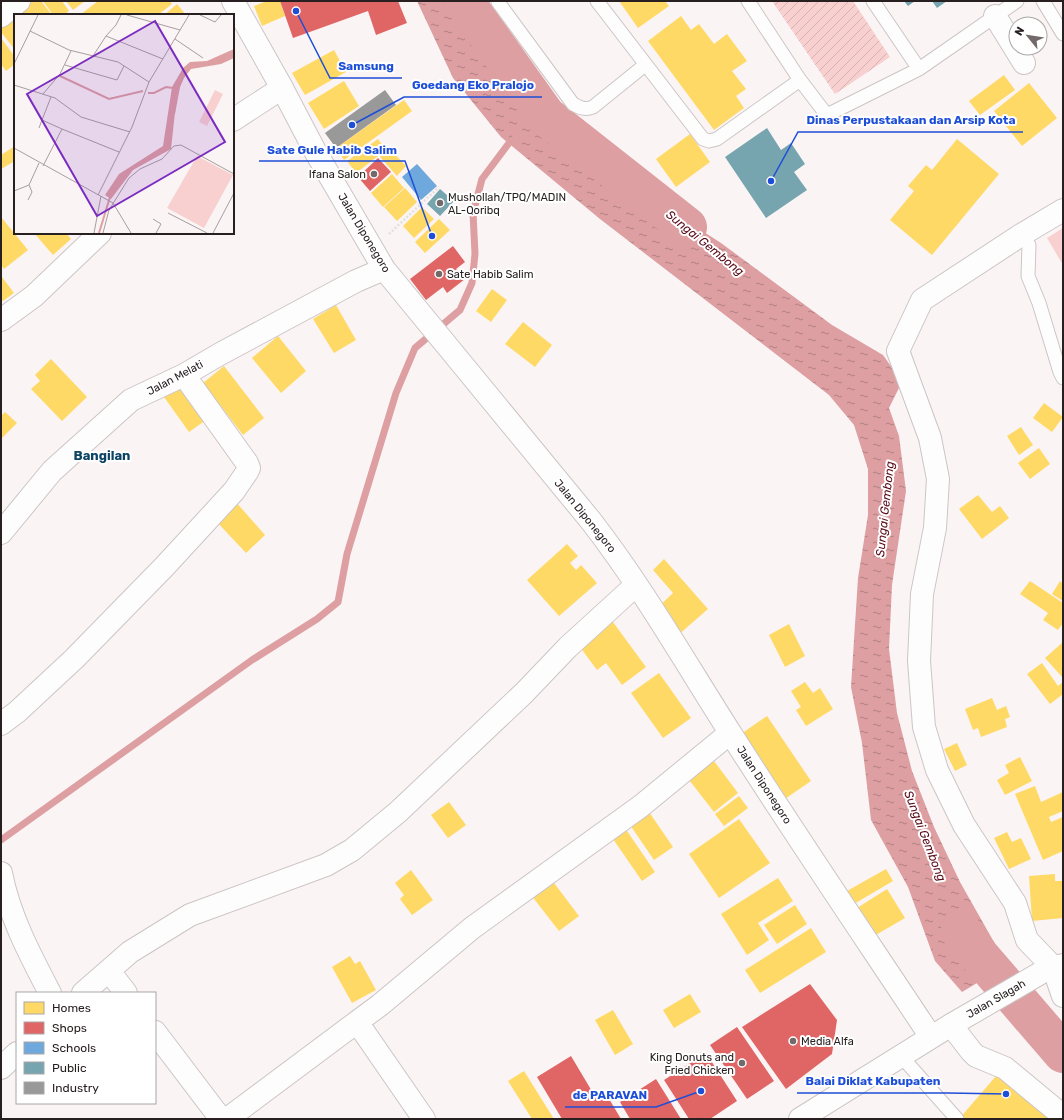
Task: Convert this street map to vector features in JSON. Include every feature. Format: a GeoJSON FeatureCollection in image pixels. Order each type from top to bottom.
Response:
{"type":"FeatureCollection","features":[{"type":"Feature","properties":{"kind":"street"},"geometry":{"type":"LineString","coordinates":[[1,16],[19,1]]}},
{"type":"Feature","properties":{"kind":"street","name":"Jalan Diponegoro"},"geometry":{"type":"LineString","coordinates":[[233,1],[282,88],[315,151],[384,269],[615,552],[668,632],[730,733],[931,1038]]}},
{"type":"Feature","properties":{"kind":"street"},"geometry":{"type":"LineString","coordinates":[[995,16],[1024,63]]}},
{"type":"Feature","properties":{"kind":"street"},"geometry":{"type":"LineString","coordinates":[[234,119],[282,88]]}},
{"type":"Feature","properties":{"kind":"street"},"geometry":{"type":"LineString","coordinates":[[1063,210],[922,300],[898,351],[930,438],[938,480],[935,528],[922,594],[919,661],[924,727],[937,770],[964,824],[1015,903],[1027,940],[1053,968],[1063,996]]}},
{"type":"Feature","properties":{"kind":"street"},"geometry":{"type":"LineString","coordinates":[[1,320],[34,296],[99,234]]}},
{"type":"Feature","properties":{"kind":"street","name":"Jalan Melati"},"geometry":{"type":"LineString","coordinates":[[1,534],[52,471],[131,400],[184,375],[356,281],[384,269]]}},
{"type":"Feature","properties":{"kind":"street"},"geometry":{"type":"LineString","coordinates":[[1,724],[17,712],[74,658],[164,567],[234,490],[247,472],[249,468],[247,463],[184,375]]}},
{"type":"Feature","properties":{"kind":"street"},"geometry":{"type":"LineString","coordinates":[[84,992],[130,952],[190,915],[326,865],[352,850],[398,812],[524,693],[568,647],[636,585]]}},
{"type":"Feature","properties":{"kind":"street"},"geometry":{"type":"LineString","coordinates":[[227,1119],[380,1005],[472,928],[641,806],[730,733]]}},
{"type":"Feature","properties":{"kind":"street"},"geometry":{"type":"LineString","coordinates":[[1,873],[14,917],[30,955],[49,992]]}},
{"type":"Feature","properties":{"kind":"street","name":"Jalan Slagah"},"geometry":{"type":"LineString","coordinates":[[800,1119],[956,1022],[1053,968]]}},
{"type":"Feature","properties":{"kind":"street"},"geometry":{"type":"LineString","coordinates":[[109,971],[125,992]]}},
{"type":"Feature","properties":{"kind":"street"},"geometry":{"type":"LineString","coordinates":[[357,1022],[424,1119]]}},
{"type":"Feature","properties":{"kind":"street"},"geometry":{"type":"LineString","coordinates":[[956,1022],[971,1052],[976,1056],[1005,1068],[1063,1116]]}},
{"type":"Feature","properties":{"kind":"street"},"geometry":{"type":"LineString","coordinates":[[156,1033],[221,1119]]}},
{"type":"Feature","properties":{"kind":"street"},"geometry":{"type":"LineString","coordinates":[[1,1068],[16,1054]]}},
{"type":"Feature","properties":{"kind":"lane"},"geometry":{"type":"LineString","coordinates":[[597,1],[703,139],[709,141],[717,139],[800,80]]}},
{"type":"Feature","properties":{"kind":"lane"},"geometry":{"type":"LineString","coordinates":[[748,1],[800,80],[824,112],[829,114],[919,69],[1017,1]]}},
{"type":"Feature","properties":{"kind":"lane"},"geometry":{"type":"LineString","coordinates":[[873,1],[919,69]]}},
{"type":"Feature","properties":{"kind":"lane"},"geometry":{"type":"LineString","coordinates":[[1043,1],[1063,34]]}},
{"type":"Feature","properties":{"kind":"lane"},"geometry":{"type":"LineString","coordinates":[[498,2],[573,104],[579,108],[593,108],[645,65]]}},
{"type":"Feature","properties":{"kind":"lane"},"geometry":{"type":"LineString","coordinates":[[1022,235],[1029,245],[1028,276],[1039,303],[1063,378]]}},
{"type":"Feature","properties":{"kind":"lane"},"geometry":{"type":"LineString","coordinates":[[901,1056],[957,1119]]}},
{"type":"Feature","properties":{"kind":"path"},"geometry":{"type":"LineString","coordinates":[[373,249],[438,187]]}},
{"type":"Feature","properties":{"kind":"shaded area"},"geometry":{"type":"Polygon","coordinates":[[[772,1],[853,1],[890,57],[835,94],[772,1]]]}},
{"type":"Feature","properties":{"kind":"shaded area"},"geometry":{"type":"Polygon","coordinates":[[[1063,228],[1063,265],[1047,238],[1063,228]]]}},
{"type":"Feature","properties":{"kind":"water"},"geometry":{"type":"Polygon","coordinates":[[[417,1],[477,1],[487,28],[501,51],[567,133],[631,185],[721,243],[832,325],[883,355],[902,382],[889,408],[899,436],[906,491],[892,585],[889,649],[897,713],[912,771],[934,827],[960,882],[1007,965],[962,992],[935,961],[908,887],[871,820],[862,743],[851,687],[858,578],[868,515],[868,469],[854,425],[829,395],[600,219],[501,137],[453,78],[417,1]]]}},
{"type":"Feature","properties":{"kind":"building: Homes"},"geometry":{"type":"Polygon","coordinates":[[[25,1],[41,1],[51,14],[16,14],[25,1]]]}},
{"type":"Feature","properties":{"kind":"building: Homes"},"geometry":{"type":"Polygon","coordinates":[[[43,1],[62,1],[69,11],[65,14],[52,14],[43,1]]]}},
{"type":"Feature","properties":{"kind":"building: Homes"},"geometry":{"type":"Polygon","coordinates":[[[66,1],[85,1],[73,10],[66,1]]]}},
{"type":"Feature","properties":{"kind":"building: Homes"},"geometry":{"type":"Polygon","coordinates":[[[98,1],[170,1],[172,4],[159,14],[81,14],[98,1]]]}},
{"type":"Feature","properties":{"kind":"building: Homes"},"geometry":{"type":"Polygon","coordinates":[[[267,1],[280,1],[285,16],[262,26],[254,6],[267,1]]]}},
{"type":"Feature","properties":{"kind":"building: Homes"},"geometry":{"type":"Polygon","coordinates":[[[619,1],[665,1],[669,6],[638,28],[619,1]]]}},
{"type":"Feature","properties":{"kind":"building: Homes"},"geometry":{"type":"Polygon","coordinates":[[[177,4],[185,14],[165,14],[177,4]]]}},
{"type":"Feature","properties":{"kind":"building: Homes"},"geometry":{"type":"Polygon","coordinates":[[[681,16],[691,30],[699,24],[714,44],[727,34],[747,61],[732,71],[746,89],[736,96],[744,108],[714,130],[648,41],[681,16]]]}},
{"type":"Feature","properties":{"kind":"building: Homes"},"geometry":{"type":"Polygon","coordinates":[[[11,18],[14,22],[14,49],[1,32],[1,25],[11,18]]]}},
{"type":"Feature","properties":{"kind":"building: Homes"},"geometry":{"type":"Polygon","coordinates":[[[1,38],[14,56],[14,65],[6,71],[1,64],[1,38]]]}},
{"type":"Feature","properties":{"kind":"building: Homes"},"geometry":{"type":"Polygon","coordinates":[[[334,50],[346,72],[305,95],[292,73],[334,50]]]}},
{"type":"Feature","properties":{"kind":"building: Homes"},"geometry":{"type":"Polygon","coordinates":[[[1004,75],[1015,90],[980,115],[969,101],[1004,75]]]}},
{"type":"Feature","properties":{"kind":"building: Homes"},"geometry":{"type":"Polygon","coordinates":[[[344,81],[359,106],[324,129],[308,103],[344,81]]]}},
{"type":"Feature","properties":{"kind":"building: Homes"},"geometry":{"type":"Polygon","coordinates":[[[1029,83],[1057,118],[1022,146],[994,111],[1029,83]]]}},
{"type":"Feature","properties":{"kind":"building: Homes"},"geometry":{"type":"Polygon","coordinates":[[[404,100],[412,111],[344,160],[336,148],[404,100]]]}},
{"type":"Feature","properties":{"kind":"building: Homes"},"geometry":{"type":"Polygon","coordinates":[[[690,134],[710,162],[676,187],[656,159],[690,134]]]}},
{"type":"Feature","properties":{"kind":"building: Homes"},"geometry":{"type":"Polygon","coordinates":[[[378,139],[386,150],[356,173],[347,161],[378,139]]]}},
{"type":"Feature","properties":{"kind":"building: Homes"},"geometry":{"type":"Polygon","coordinates":[[[957,139],[999,174],[932,255],[890,220],[914,191],[908,186],[926,165],[932,170],[957,139]]]}},
{"type":"Feature","properties":{"kind":"building: Homes"},"geometry":{"type":"Polygon","coordinates":[[[14,147],[14,162],[1,169],[1,155],[14,147]]]}},
{"type":"Feature","properties":{"kind":"building: Homes"},"geometry":{"type":"Polygon","coordinates":[[[389,148],[406,166],[397,176],[380,157],[389,148]]]}},
{"type":"Feature","properties":{"kind":"building: Homes"},"geometry":{"type":"Polygon","coordinates":[[[392,174],[404,188],[383,207],[371,193],[392,174]]]}},
{"type":"Feature","properties":{"kind":"building: Homes"},"geometry":{"type":"Polygon","coordinates":[[[405,188],[417,202],[397,221],[384,207],[405,188]]]}},
{"type":"Feature","properties":{"kind":"building: Homes"},"geometry":{"type":"Polygon","coordinates":[[[422,207],[434,219],[414,238],[403,226],[422,207]]]}},
{"type":"Feature","properties":{"kind":"building: Homes"},"geometry":{"type":"Polygon","coordinates":[[[1,217],[28,250],[4,269],[1,265],[1,217]]]}},
{"type":"Feature","properties":{"kind":"building: Homes"},"geometry":{"type":"Polygon","coordinates":[[[439,219],[450,230],[425,253],[415,242],[439,219]]]}},
{"type":"Feature","properties":{"kind":"building: Homes"},"geometry":{"type":"Polygon","coordinates":[[[35,234],[67,234],[71,239],[53,255],[35,234]]]}},
{"type":"Feature","properties":{"kind":"building: Homes"},"geometry":{"type":"Polygon","coordinates":[[[2,277],[14,293],[3,301],[1,299],[2,277]]]}},
{"type":"Feature","properties":{"kind":"building: Homes"},"geometry":{"type":"Polygon","coordinates":[[[492,289],[507,300],[491,322],[476,311],[492,289]]]}},
{"type":"Feature","properties":{"kind":"building: Homes"},"geometry":{"type":"Polygon","coordinates":[[[336,305],[356,340],[334,353],[313,319],[336,305]]]}},
{"type":"Feature","properties":{"kind":"building: Homes"},"geometry":{"type":"Polygon","coordinates":[[[523,322],[552,345],[535,367],[505,344],[523,322]]]}},
{"type":"Feature","properties":{"kind":"building: Homes"},"geometry":{"type":"Polygon","coordinates":[[[278,336],[306,371],[281,393],[252,358],[278,336]]]}},
{"type":"Feature","properties":{"kind":"building: Homes"},"geometry":{"type":"Polygon","coordinates":[[[51,359],[87,397],[62,421],[31,389],[40,381],[35,375],[51,359]]]}},
{"type":"Feature","properties":{"kind":"building: Homes"},"geometry":{"type":"Polygon","coordinates":[[[224,366],[264,418],[243,435],[203,383],[224,366]]]}},
{"type":"Feature","properties":{"kind":"building: Homes"},"geometry":{"type":"Polygon","coordinates":[[[181,385],[206,420],[189,432],[164,397],[181,385]]]}},
{"type":"Feature","properties":{"kind":"building: Homes"},"geometry":{"type":"Polygon","coordinates":[[[1044,403],[1063,417],[1052,432],[1033,418],[1044,403]]]}},
{"type":"Feature","properties":{"kind":"building: Homes"},"geometry":{"type":"Polygon","coordinates":[[[5,412],[17,423],[1,439],[1,416],[5,412]]]}},
{"type":"Feature","properties":{"kind":"building: Homes"},"geometry":{"type":"Polygon","coordinates":[[[1021,427],[1033,445],[1019,455],[1007,436],[1021,427]]]}},
{"type":"Feature","properties":{"kind":"building: Homes"},"geometry":{"type":"Polygon","coordinates":[[[1039,448],[1050,464],[1030,479],[1018,463],[1039,448]]]}},
{"type":"Feature","properties":{"kind":"building: Homes"},"geometry":{"type":"Polygon","coordinates":[[[978,495],[992,512],[1000,506],[1009,518],[982,539],[959,509],[978,495]]]}},
{"type":"Feature","properties":{"kind":"building: Homes"},"geometry":{"type":"Polygon","coordinates":[[[235,501],[265,535],[246,553],[215,520],[235,501]]]}},
{"type":"Feature","properties":{"kind":"building: Homes"},"geometry":{"type":"Polygon","coordinates":[[[567,544],[578,556],[570,563],[576,570],[581,565],[597,583],[559,616],[527,580],[567,544]]]}},
{"type":"Feature","properties":{"kind":"building: Homes"},"geometry":{"type":"Polygon","coordinates":[[[664,559],[708,609],[677,636],[655,610],[673,593],[653,570],[664,559]]]}},
{"type":"Feature","properties":{"kind":"building: Homes"},"geometry":{"type":"Polygon","coordinates":[[[1030,581],[1063,603],[1063,623],[1058,630],[1043,620],[1048,613],[1020,594],[1030,581]]]}},
{"type":"Feature","properties":{"kind":"building: Homes"},"geometry":{"type":"Polygon","coordinates":[[[1060,581],[1063,584],[1063,601],[1052,594],[1060,581]]]}},
{"type":"Feature","properties":{"kind":"building: Homes"},"geometry":{"type":"Polygon","coordinates":[[[610,618],[646,667],[622,685],[606,663],[597,670],[577,643],[610,618]]]}},
{"type":"Feature","properties":{"kind":"building: Homes"},"geometry":{"type":"Polygon","coordinates":[[[789,624],[805,656],[785,667],[769,635],[789,624]]]}},
{"type":"Feature","properties":{"kind":"building: Homes"},"geometry":{"type":"Polygon","coordinates":[[[1063,642],[1063,678],[1045,658],[1063,642]]]}},
{"type":"Feature","properties":{"kind":"building: Homes"},"geometry":{"type":"Polygon","coordinates":[[[1042,663],[1058,686],[1063,682],[1063,694],[1050,704],[1027,674],[1042,663]]]}},
{"type":"Feature","properties":{"kind":"building: Homes"},"geometry":{"type":"Polygon","coordinates":[[[659,673],[691,718],[663,738],[631,693],[659,673]]]}},
{"type":"Feature","properties":{"kind":"building: Homes"},"geometry":{"type":"Polygon","coordinates":[[[805,682],[813,693],[820,688],[833,709],[806,726],[796,710],[801,707],[791,691],[805,682]]]}},
{"type":"Feature","properties":{"kind":"building: Homes"},"geometry":{"type":"Polygon","coordinates":[[[992,698],[997,710],[1006,706],[1010,717],[1005,719],[1007,727],[981,737],[978,728],[973,730],[965,709],[992,698]]]}},
{"type":"Feature","properties":{"kind":"building: Homes"},"geometry":{"type":"Polygon","coordinates":[[[767,716],[811,781],[782,801],[738,736],[767,716]]]}},
{"type":"Feature","properties":{"kind":"building: Homes"},"geometry":{"type":"Polygon","coordinates":[[[957,743],[967,765],[955,771],[944,749],[957,743]]]}},
{"type":"Feature","properties":{"kind":"building: Homes"},"geometry":{"type":"Polygon","coordinates":[[[711,757],[738,793],[714,812],[686,776],[711,757]]]}},
{"type":"Feature","properties":{"kind":"building: Homes"},"geometry":{"type":"Polygon","coordinates":[[[1020,757],[1032,781],[1005,795],[997,780],[1009,773],[1005,765],[1020,757]]]}},
{"type":"Feature","properties":{"kind":"building: Homes"},"geometry":{"type":"Polygon","coordinates":[[[1035,786],[1041,802],[1063,792],[1063,811],[1049,817],[1051,822],[1063,817],[1063,851],[1043,860],[1015,794],[1035,786]]]}},
{"type":"Feature","properties":{"kind":"building: Homes"},"geometry":{"type":"Polygon","coordinates":[[[739,796],[748,808],[724,826],[715,814],[739,796]]]}},
{"type":"Feature","properties":{"kind":"building: Homes"},"geometry":{"type":"Polygon","coordinates":[[[449,802],[466,825],[448,838],[431,815],[449,802]]]}},
{"type":"Feature","properties":{"kind":"building: Homes"},"geometry":{"type":"Polygon","coordinates":[[[647,809],[673,847],[654,860],[628,822],[647,809]]]}},
{"type":"Feature","properties":{"kind":"building: Homes"},"geometry":{"type":"Polygon","coordinates":[[[739,819],[770,863],[719,898],[689,854],[739,819]]]}},
{"type":"Feature","properties":{"kind":"building: Homes"},"geometry":{"type":"Polygon","coordinates":[[[625,828],[655,872],[642,881],[611,836],[625,828]]]}},
{"type":"Feature","properties":{"kind":"building: Homes"},"geometry":{"type":"Polygon","coordinates":[[[1007,832],[1012,842],[1021,838],[1031,859],[1009,869],[994,838],[1007,832]]]}},
{"type":"Feature","properties":{"kind":"building: Homes"},"geometry":{"type":"Polygon","coordinates":[[[886,869],[893,881],[854,904],[847,891],[886,869]]]}},
{"type":"Feature","properties":{"kind":"building: Homes"},"geometry":{"type":"Polygon","coordinates":[[[411,870],[433,900],[412,915],[400,899],[404,895],[395,883],[411,870]]]}},
{"type":"Feature","properties":{"kind":"building: Homes"},"geometry":{"type":"Polygon","coordinates":[[[1055,874],[1055,881],[1063,881],[1063,918],[1032,921],[1029,876],[1055,874]]]}},
{"type":"Feature","properties":{"kind":"building: Homes"},"geometry":{"type":"Polygon","coordinates":[[[778,878],[793,901],[758,923],[769,940],[747,955],[721,914],[778,878]]]}},
{"type":"Feature","properties":{"kind":"building: Homes"},"geometry":{"type":"Polygon","coordinates":[[[551,879],[579,916],[559,931],[531,895],[551,879]]]}},
{"type":"Feature","properties":{"kind":"building: Homes"},"geometry":{"type":"Polygon","coordinates":[[[887,889],[905,918],[874,936],[857,908],[887,889]]]}},
{"type":"Feature","properties":{"kind":"building: Homes"},"geometry":{"type":"Polygon","coordinates":[[[795,905],[807,924],[777,944],[764,925],[795,905]]]}},
{"type":"Feature","properties":{"kind":"building: Homes"},"geometry":{"type":"Polygon","coordinates":[[[811,928],[826,952],[760,993],[745,970],[811,928]]]}},
{"type":"Feature","properties":{"kind":"building: Homes"},"geometry":{"type":"Polygon","coordinates":[[[350,956],[355,964],[360,961],[376,990],[352,1003],[332,967],[350,956]]]}},
{"type":"Feature","properties":{"kind":"building: Homes"},"geometry":{"type":"Polygon","coordinates":[[[690,994],[701,1012],[674,1028],[663,1010],[690,994]]]}},
{"type":"Feature","properties":{"kind":"building: Homes"},"geometry":{"type":"Polygon","coordinates":[[[613,1010],[633,1044],[615,1055],[595,1020],[613,1010]]]}},
{"type":"Feature","properties":{"kind":"building: Homes"},"geometry":{"type":"Polygon","coordinates":[[[1002,1069],[1060,1119],[959,1119],[1002,1069]]]}},
{"type":"Feature","properties":{"kind":"building: Homes"},"geometry":{"type":"Polygon","coordinates":[[[524,1071],[554,1119],[532,1119],[508,1081],[524,1071]]]}},
{"type":"Feature","properties":{"kind":"building: Shops"},"geometry":{"type":"Polygon","coordinates":[[[280,1],[398,1],[407,23],[376,35],[368,11],[293,38],[280,1]]]}},
{"type":"Feature","properties":{"kind":"building: Shops","name":"Ifana Salon"},"geometry":{"type":"Polygon","coordinates":[[[378,158],[391,172],[370,191],[358,177],[378,158]]]}},
{"type":"Feature","properties":{"kind":"building: Shops","name":"Sate Habib Salim"},"geometry":{"type":"Polygon","coordinates":[[[453,246],[465,262],[456,269],[465,279],[447,293],[443,287],[426,300],[410,279],[453,246]]]}},
{"type":"Feature","properties":{"kind":"building: Shops","name":"Media Alfa"},"geometry":{"type":"Polygon","coordinates":[[[810,984],[837,1020],[832,1054],[786,1089],[742,1027],[810,984]]]}},
{"type":"Feature","properties":{"kind":"building: Shops","name":"King Donuts and Fried Chicken"},"geometry":{"type":"Polygon","coordinates":[[[737,1027],[774,1081],[747,1099],[710,1045],[737,1027]]]}},
{"type":"Feature","properties":{"kind":"building: Shops"},"geometry":{"type":"Polygon","coordinates":[[[706,1053],[737,1101],[710,1119],[689,1119],[664,1080],[706,1053]]]}},
{"type":"Feature","properties":{"kind":"building: Shops"},"geometry":{"type":"Polygon","coordinates":[[[571,1056],[596,1098],[605,1092],[621,1119],[562,1119],[537,1077],[571,1056]]]}},
{"type":"Feature","properties":{"kind":"building: Shops"},"geometry":{"type":"Polygon","coordinates":[[[656,1079],[681,1119],[630,1119],[620,1102],[656,1079]]]}},
{"type":"Feature","properties":{"kind":"building: Schools"},"geometry":{"type":"Polygon","coordinates":[[[417,164],[437,186],[421,200],[402,177],[417,164]]]}},
{"type":"Feature","properties":{"kind":"building: Public"},"geometry":{"type":"Polygon","coordinates":[[[904,1],[915,1],[908,6],[904,1]]]}},
{"type":"Feature","properties":{"kind":"building: Public"},"geometry":{"type":"Polygon","coordinates":[[[932,1],[947,1],[937,8],[932,1]]]}},
{"type":"Feature","properties":{"kind":"building: Public"},"geometry":{"type":"Polygon","coordinates":[[[767,128],[781,150],[791,143],[805,164],[794,172],[807,190],[766,218],[725,157],[767,128]]]}},
{"type":"Feature","properties":{"kind":"building: Public","name":"Mushollah/TPQ/MADIN AL-Qoribq"},"geometry":{"type":"Polygon","coordinates":[[[440,189],[454,201],[440,216],[427,204],[440,189]]]}},
{"type":"Feature","properties":{"kind":"building: Industry"},"geometry":{"type":"Polygon","coordinates":[[[385,90],[396,105],[336,148],[325,133],[385,90]]]}},
{"type":"Feature","properties":{"kind":"waterway","name":"Sungai Gembong"},"geometry":{"type":"LineString","coordinates":[[464,1],[546,116],[687,227]]}},
{"type":"Feature","properties":{"kind":"waterway"},"geometry":{"type":"LineString","coordinates":[[1,840],[252,660],[317,619],[338,602],[347,554],[396,393],[415,348],[460,310],[472,283],[475,254],[473,213],[482,179],[509,143],[516,138]]}},
{"type":"Feature","properties":{"kind":"waterway","name":"Sungai Gembong"},"geometry":{"type":"LineString","coordinates":[[961,930],[964,938],[1063,1053]]}},
{"type":"Feature","properties":{"kind":"place","name":"Samsung"},"geometry":{"type":"Point","coordinates":[296,11]}},
{"type":"Feature","properties":{"kind":"place","name":"Goedang Eko Pralojo"},"geometry":{"type":"Point","coordinates":[352,125]}},
{"type":"Feature","properties":{"kind":"place","name":"Ifana Salon"},"geometry":{"type":"Point","coordinates":[374,174]}},
{"type":"Feature","properties":{"kind":"place","name":"Dinas Perpustakaan dan Arsip Kota"},"geometry":{"type":"Point","coordinates":[771,181]}},
{"type":"Feature","properties":{"kind":"place","name":"Mushollah/TPQ/MADIN AL-Qoribq"},"geometry":{"type":"Point","coordinates":[440,203]}},
{"type":"Feature","properties":{"kind":"place","name":"Sate Gule Habib Salim"},"geometry":{"type":"Point","coordinates":[432,236]}},
{"type":"Feature","properties":{"kind":"place","name":"Sate Habib Salim"},"geometry":{"type":"Point","coordinates":[439,274]}},
{"type":"Feature","properties":{"kind":"place","name":"Media Alfa"},"geometry":{"type":"Point","coordinates":[793,1041]}},
{"type":"Feature","properties":{"kind":"place","name":"King Donuts and Fried Chicken"},"geometry":{"type":"Point","coordinates":[742,1063]}},
{"type":"Feature","properties":{"kind":"place","name":"de PARAVAN"},"geometry":{"type":"Point","coordinates":[701,1091]}},
{"type":"Feature","properties":{"kind":"place","name":"Balai Diklat Kabupaten"},"geometry":{"type":"Point","coordinates":[1006,1094]}},
{"type":"Feature","properties":{"kind":"district","name":"Bangilan"},"geometry":{"type":"Point","coordinates":[102,455]}}]}
